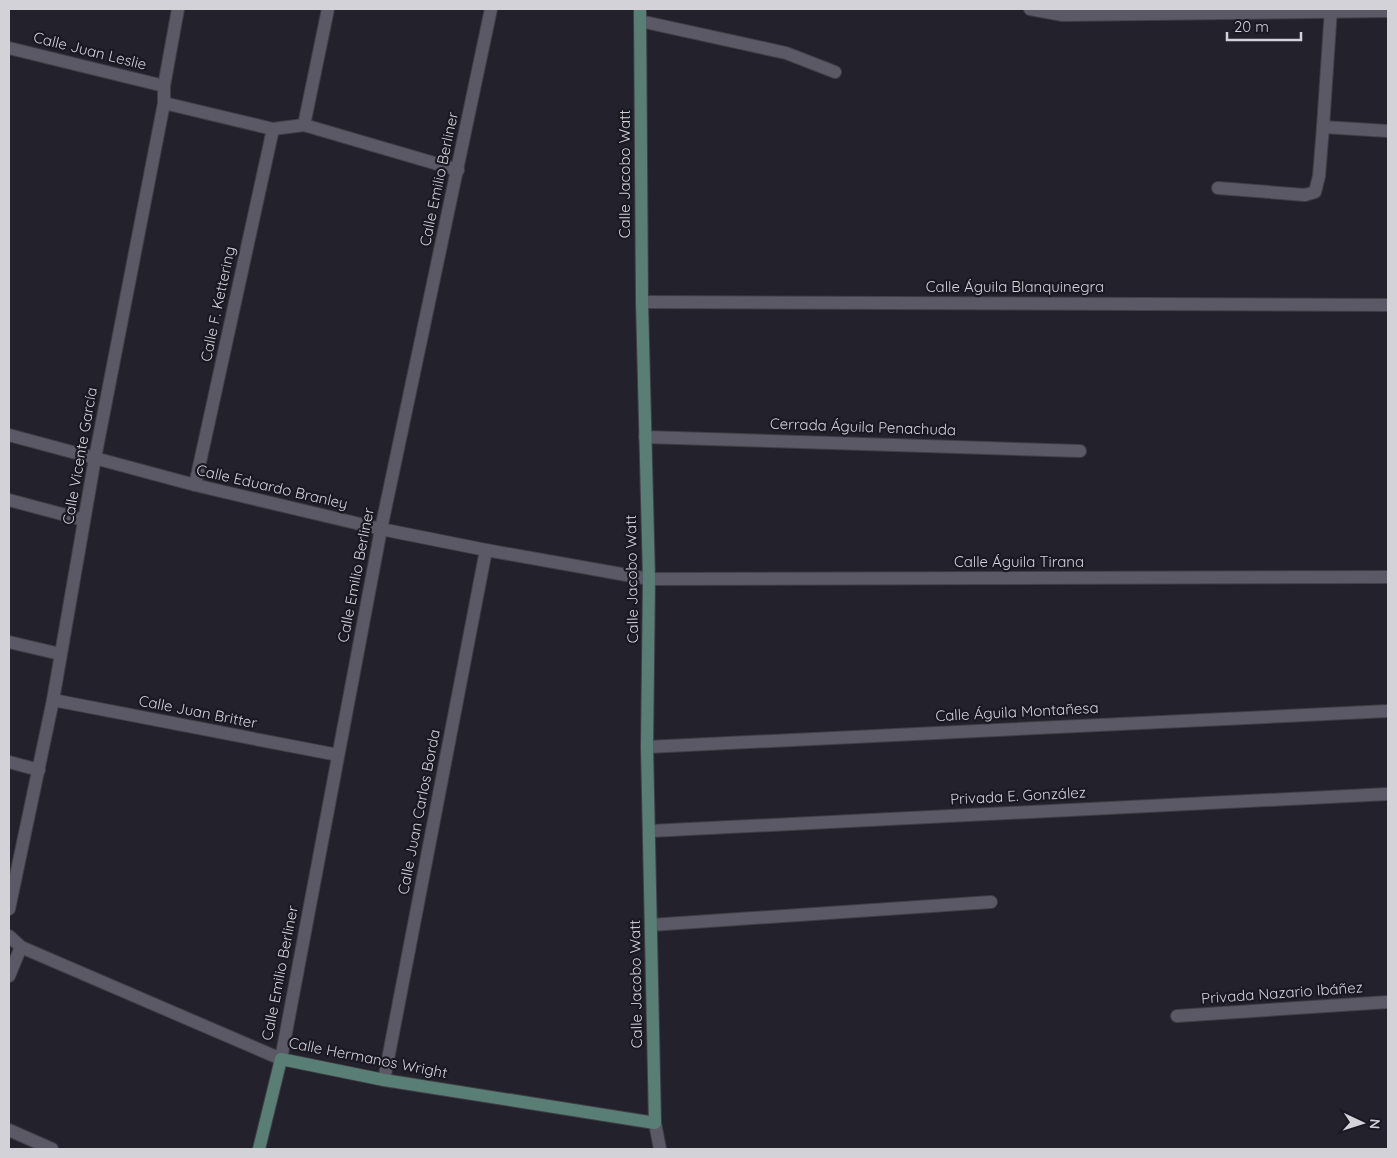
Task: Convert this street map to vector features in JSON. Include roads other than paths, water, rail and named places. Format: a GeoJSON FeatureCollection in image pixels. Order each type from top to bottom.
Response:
{"type":"FeatureCollection","features":[{"type":"Feature","properties":{"kind":"street","name":"Calle Vicente García"},"geometry":{"type":"LineString","coordinates":[[9,909],[53,700],[95,458],[164,103],[164,86],[178,9]]}},
{"type":"Feature","properties":{"kind":"street"},"geometry":{"type":"LineString","coordinates":[[304,125],[328,9]]}},
{"type":"Feature","properties":{"kind":"street","name":"Calle Emilio Berliner"},"geometry":{"type":"LineString","coordinates":[[259,1149],[281,1059],[380,529],[492,9]]}},
{"type":"Feature","properties":{"kind":"street"},"geometry":{"type":"LineString","coordinates":[[1030,9],[1063,15],[1331,10],[1388,11]]}},
{"type":"Feature","properties":{"kind":"street"},"geometry":{"type":"LineString","coordinates":[[1218,188],[1306,195],[1315,192],[1319,176],[1331,10]]}},
{"type":"Feature","properties":{"kind":"street"},"geometry":{"type":"LineString","coordinates":[[640,15],[786,53],[834,72]]}},
{"type":"Feature","properties":{"kind":"street","name":"Calle Jacobo Watt"},"geometry":{"type":"LineString","coordinates":[[640,15],[642,302],[650,579],[647,747],[655,1123],[660,1149]]}},
{"type":"Feature","properties":{"kind":"street","name":"Calle Juan Leslie"},"geometry":{"type":"LineString","coordinates":[[9,48],[164,86]]}},
{"type":"Feature","properties":{"kind":"street"},"geometry":{"type":"LineString","coordinates":[[164,103],[273,130],[304,125],[458,170]]}},
{"type":"Feature","properties":{"kind":"street"},"geometry":{"type":"LineString","coordinates":[[1323,127],[1388,131]]}},
{"type":"Feature","properties":{"kind":"street","name":"Calle F. Kettering"},"geometry":{"type":"LineString","coordinates":[[195,485],[273,130]]}},
{"type":"Feature","properties":{"kind":"street","name":"Calle Águila Blanquinegra"},"geometry":{"type":"LineString","coordinates":[[642,302],[1388,305]]}},
{"type":"Feature","properties":{"kind":"street","name":"Calle Eduardo Branley"},"geometry":{"type":"LineString","coordinates":[[9,435],[195,485],[380,529],[650,579]]}},
{"type":"Feature","properties":{"kind":"street","name":"Cerrada Águila Penachuda"},"geometry":{"type":"LineString","coordinates":[[645,437],[1080,451]]}},
{"type":"Feature","properties":{"kind":"street"},"geometry":{"type":"LineString","coordinates":[[9,500],[84,520]]}},
{"type":"Feature","properties":{"kind":"street","name":"Calle Juan Carlos Borda"},"geometry":{"type":"LineString","coordinates":[[384,1080],[486,550]]}},
{"type":"Feature","properties":{"kind":"street","name":"Calle Águila Tirana"},"geometry":{"type":"LineString","coordinates":[[650,579],[1388,577]]}},
{"type":"Feature","properties":{"kind":"street"},"geometry":{"type":"LineString","coordinates":[[9,642],[60,654]]}},
{"type":"Feature","properties":{"kind":"street","name":"Calle Juan Britter"},"geometry":{"type":"LineString","coordinates":[[53,700],[338,755]]}},
{"type":"Feature","properties":{"kind":"street","name":"Calle Águila Montañesa"},"geometry":{"type":"LineString","coordinates":[[647,747],[1388,711]]}},
{"type":"Feature","properties":{"kind":"street"},"geometry":{"type":"LineString","coordinates":[[9,762],[39,770]]}},
{"type":"Feature","properties":{"kind":"street","name":"Privada E. González"},"geometry":{"type":"LineString","coordinates":[[650,831],[1388,794]]}},
{"type":"Feature","properties":{"kind":"street"},"geometry":{"type":"LineString","coordinates":[[651,925],[991,902]]}},
{"type":"Feature","properties":{"kind":"street","name":"Calle Hermanos Wright"},"geometry":{"type":"LineString","coordinates":[[9,936],[21,947],[281,1059],[384,1080],[655,1123]]}},
{"type":"Feature","properties":{"kind":"street"},"geometry":{"type":"LineString","coordinates":[[9,976],[21,947]]}},
{"type":"Feature","properties":{"kind":"street","name":"Privada Nazario Ibáñez"},"geometry":{"type":"LineString","coordinates":[[1177,1016],[1388,1002]]}},
{"type":"Feature","properties":{"kind":"street"},"geometry":{"type":"LineString","coordinates":[[9,1130],[52,1149]]}}]}
